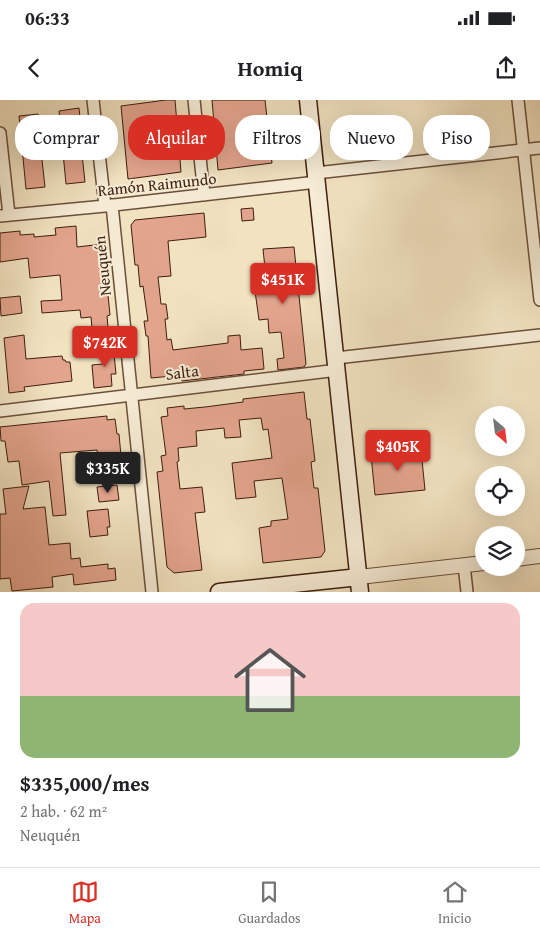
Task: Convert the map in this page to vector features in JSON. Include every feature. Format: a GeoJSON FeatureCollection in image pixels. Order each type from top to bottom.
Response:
{"type":"FeatureCollection","features":[{"type":"Feature","properties":{"kind":"main road"},"geometry":{"type":"LineString","coordinates":[[219,592],[359,584],[308,100]]}},
{"type":"Feature","properties":{"kind":"street","name":"Neuquén"},"geometry":{"type":"LineString","coordinates":[[93,100],[132,395],[152,592]]}},
{"type":"Feature","properties":{"kind":"street"},"geometry":{"type":"LineString","coordinates":[[194,100],[204,195]]}},
{"type":"Feature","properties":{"kind":"street"},"geometry":{"type":"LineString","coordinates":[[518,100],[540,300]]}},
{"type":"Feature","properties":{"kind":"street"},"geometry":{"type":"LineString","coordinates":[[0,133],[4,215]]}},
{"type":"Feature","properties":{"kind":"street","name":"Ramón Raimundo"},"geometry":{"type":"LineString","coordinates":[[4,215],[204,195],[540,148]]}},
{"type":"Feature","properties":{"kind":"street","name":"Salta"},"geometry":{"type":"LineString","coordinates":[[0,411],[132,395],[540,335]]}},
{"type":"Feature","properties":{"kind":"street"},"geometry":{"type":"LineString","coordinates":[[525,558],[540,556]]}},
{"type":"Feature","properties":{"kind":"street"},"geometry":{"type":"LineString","coordinates":[[359,584],[475,564]]}},
{"type":"Feature","properties":{"kind":"street"},"geometry":{"type":"LineString","coordinates":[[464,565],[467,592]]}},
{"type":"Feature","properties":{"kind":"building"},"geometry":{"type":"Polygon","coordinates":[[[175,100],[176,115],[128,115],[128,160],[180,160],[181,172],[128,179],[121,106],[175,100]]]}},
{"type":"Feature","properties":{"kind":"building"},"geometry":{"type":"Polygon","coordinates":[[[212,100],[265,100],[267,115],[235,115],[235,160],[272,160],[272,163],[218,170],[217,160],[225,160],[225,115],[213,115],[212,100]]]}},
{"type":"Feature","properties":{"kind":"building"},"geometry":{"type":"Polygon","coordinates":[[[79,108],[80,115],[59,115],[59,111],[79,108]]]}},
{"type":"Feature","properties":{"kind":"building"},"geometry":{"type":"Polygon","coordinates":[[[23,160],[42,160],[45,187],[26,189],[23,160]]]}},
{"type":"Feature","properties":{"kind":"building"},"geometry":{"type":"Polygon","coordinates":[[[64,160],[83,160],[85,182],[66,184],[64,160]]]}},
{"type":"Feature","properties":{"kind":"building"},"geometry":{"type":"Polygon","coordinates":[[[253,208],[254,220],[242,221],[241,209],[253,208]]]}},
{"type":"Feature","properties":{"kind":"building"},"geometry":{"type":"Polygon","coordinates":[[[204,213],[206,237],[168,241],[171,276],[158,277],[161,304],[166,304],[168,319],[165,319],[167,340],[171,339],[173,350],[228,343],[228,336],[240,335],[241,350],[262,348],[264,369],[244,371],[244,374],[182,381],[182,375],[151,378],[148,336],[146,336],[144,321],[148,321],[143,286],[140,287],[138,265],[135,265],[131,225],[135,220],[204,213]]]}},
{"type":"Feature","properties":{"kind":"building"},"geometry":{"type":"Polygon","coordinates":[[[76,226],[77,247],[103,244],[110,315],[107,316],[109,338],[93,340],[91,317],[81,318],[80,310],[42,313],[41,301],[62,300],[60,275],[30,278],[28,258],[0,262],[0,233],[20,231],[20,235],[34,234],[34,237],[56,235],[55,228],[76,226]]]}},
{"type":"Feature","properties":{"kind":"building"},"geometry":{"type":"Polygon","coordinates":[[[294,247],[306,364],[304,367],[278,370],[277,359],[284,358],[281,332],[269,333],[268,319],[259,320],[255,291],[259,290],[258,282],[266,278],[263,249],[294,247]]]}},
{"type":"Feature","properties":{"kind":"building"},"geometry":{"type":"Polygon","coordinates":[[[20,296],[22,313],[1,316],[0,298],[20,296]]]}},
{"type":"Feature","properties":{"kind":"building"},"geometry":{"type":"Polygon","coordinates":[[[24,335],[26,359],[62,356],[63,360],[70,362],[72,381],[24,387],[25,391],[9,393],[4,338],[24,335]]]}},
{"type":"Feature","properties":{"kind":"building"},"geometry":{"type":"Polygon","coordinates":[[[113,344],[116,374],[111,374],[112,386],[94,388],[92,365],[103,364],[101,345],[113,344]]]}},
{"type":"Feature","properties":{"kind":"building"},"geometry":{"type":"Polygon","coordinates":[[[304,392],[307,419],[310,419],[315,461],[311,462],[314,488],[318,488],[325,551],[321,557],[263,563],[259,528],[271,526],[271,521],[288,519],[282,478],[254,481],[256,497],[236,499],[232,463],[272,458],[268,429],[263,430],[261,418],[239,420],[241,437],[225,438],[224,428],[196,431],[197,446],[178,448],[179,461],[177,462],[180,489],[202,487],[205,512],[195,513],[202,570],[174,573],[167,567],[157,472],[163,471],[161,456],[166,455],[161,417],[168,416],[167,408],[184,406],[184,409],[205,407],[243,402],[243,399],[304,392]]]}},
{"type":"Feature","properties":{"kind":"building"},"geometry":{"type":"Polygon","coordinates":[[[107,416],[107,420],[115,419],[117,434],[119,434],[121,456],[98,458],[97,450],[60,453],[66,515],[53,516],[49,481],[22,485],[19,461],[8,462],[5,441],[1,441],[0,427],[107,416]]]}},
{"type":"Feature","properties":{"kind":"building"},"geometry":{"type":"Polygon","coordinates":[[[421,450],[425,490],[375,495],[371,455],[421,450]]]}},
{"type":"Feature","properties":{"kind":"building"},"geometry":{"type":"Polygon","coordinates":[[[117,485],[119,500],[99,502],[97,487],[117,485]]]}},
{"type":"Feature","properties":{"kind":"building"},"geometry":{"type":"Polygon","coordinates":[[[29,486],[23,509],[45,507],[49,545],[70,543],[71,559],[80,558],[81,567],[108,564],[108,569],[115,568],[116,580],[74,585],[73,574],[52,577],[53,587],[12,591],[10,578],[0,579],[0,514],[6,514],[3,489],[29,486]]]}},
{"type":"Feature","properties":{"kind":"building"},"geometry":{"type":"Polygon","coordinates":[[[108,509],[110,527],[107,527],[108,535],[90,537],[87,511],[108,509]]]}}]}
